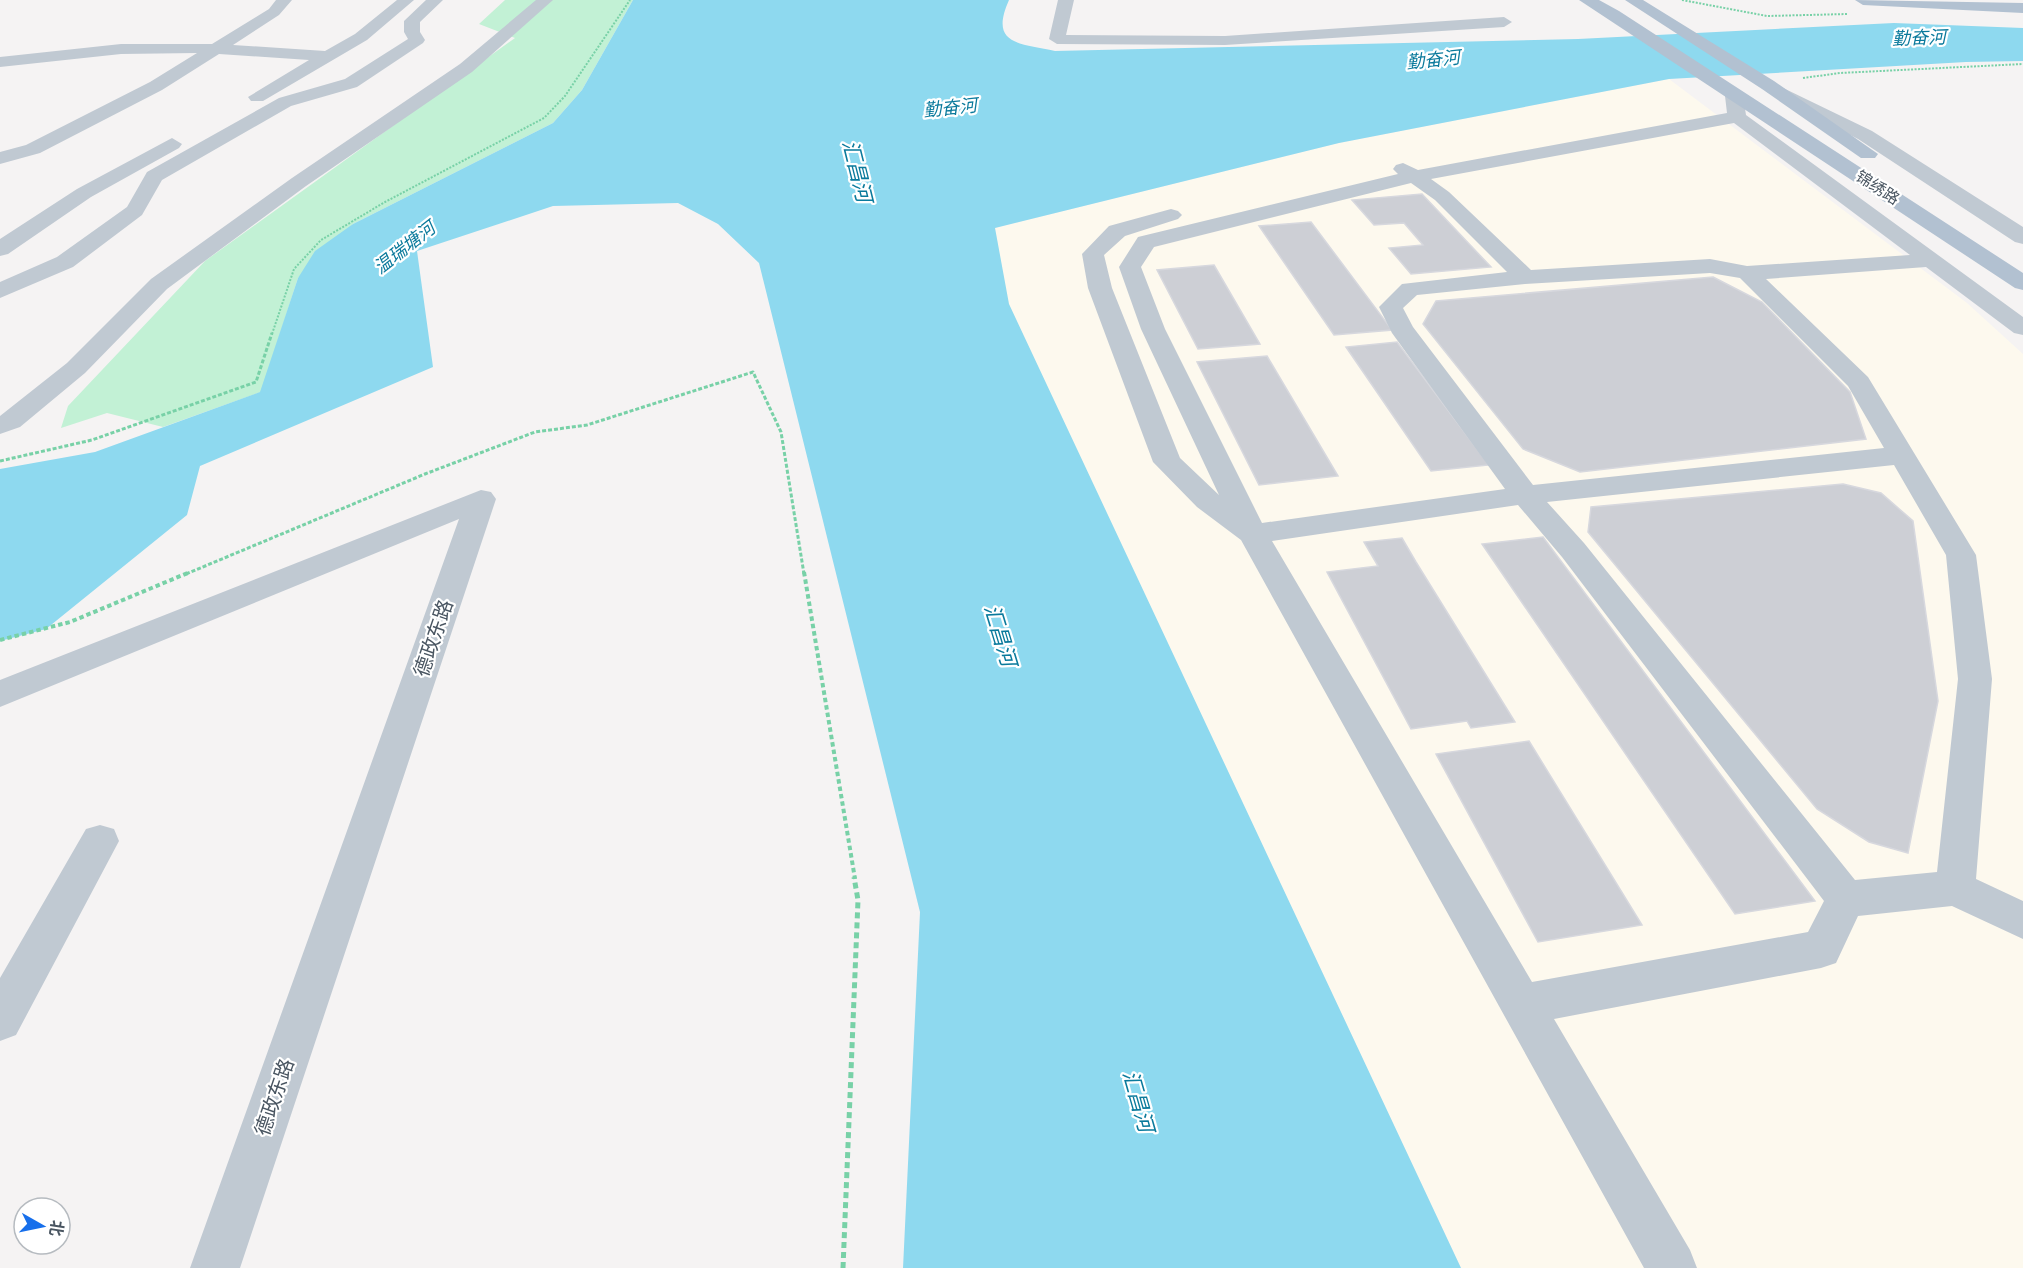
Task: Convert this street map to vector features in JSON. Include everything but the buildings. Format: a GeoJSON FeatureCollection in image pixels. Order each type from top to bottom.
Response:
{"type":"FeatureCollection","features":[{"type":"Feature","properties":{"kind":"main road","name":"锦绣路"},"geometry":{"type":"LineString","coordinates":[[1587,0],[1614,14],[1735,104],[1891,196],[2023,284]]}},
{"type":"Feature","properties":{"kind":"main road","name":"锦绣路"},"geometry":{"type":"LineString","coordinates":[[1633,0],[1665,18],[1768,85],[2023,260]]}},
{"type":"Feature","properties":{"kind":"main road"},"geometry":{"type":"LineString","coordinates":[[1863,0],[2023,8]]}},
{"type":"Feature","properties":{"kind":"main road"},"geometry":{"type":"LineString","coordinates":[[1967,0],[2023,3]]}},
{"type":"Feature","properties":{"kind":"street"},"geometry":{"type":"LineString","coordinates":[[0,158],[33,149],[156,86],[274,12],[284,0]]}},
{"type":"Feature","properties":{"kind":"street"},"geometry":{"type":"LineString","coordinates":[[240,106],[361,37],[406,0]]}},
{"type":"Feature","properties":{"kind":"street"},"geometry":{"type":"LineString","coordinates":[[0,291],[65,262],[135,211],[154,176],[285,102],[351,83],[417,40],[412,32],[412,21],[435,0]]}},
{"type":"Feature","properties":{"kind":"street"},"geometry":{"type":"LineString","coordinates":[[0,426],[10,422],[76,368],[159,285],[299,182],[466,68],[545,0]]}},
{"type":"Feature","properties":{"kind":"street"},"geometry":{"type":"LineString","coordinates":[[1066,0],[1057,39],[1109,43],[1215,42],[1504,22]]}},
{"type":"Feature","properties":{"kind":"street"},"geometry":{"type":"LineString","coordinates":[[0,62],[121,49],[215,49],[328,56]]}},
{"type":"Feature","properties":{"kind":"street"},"geometry":{"type":"LineString","coordinates":[[1768,85],[1865,135],[2023,237]]}},
{"type":"Feature","properties":{"kind":"street"},"geometry":{"type":"LineString","coordinates":[[1225,201],[1405,170],[1694,125],[1735,104],[2023,328]]}},
{"type":"Feature","properties":{"kind":"street"},"geometry":{"type":"LineString","coordinates":[[0,249],[84,193],[188,135]]}},
{"type":"Feature","properties":{"kind":"street"},"geometry":{"type":"LineString","coordinates":[[1405,170],[1442,196],[1525,277]]}},
{"type":"Feature","properties":{"kind":"street"},"geometry":{"type":"LineString","coordinates":[[1405,170],[1146,242],[1130,267],[1153,329],[1253,534],[1672,1268]]}},
{"type":"Feature","properties":{"kind":"street"},"geometry":{"type":"LineString","coordinates":[[1191,209],[1117,231],[1093,254],[1100,288],[1167,462],[1207,500],[1253,534],[1525,495],[1903,455]]}},
{"type":"Feature","properties":{"kind":"street"},"geometry":{"type":"LineString","coordinates":[[1846,898],[1573,550],[1525,495],[1401,328],[1391,307],[1410,289],[1525,277],[1710,266],[1747,273],[1934,260]]}},
{"type":"Feature","properties":{"kind":"street"},"geometry":{"type":"LineString","coordinates":[[1747,273],[1859,382],[1961,555],[1975,679],[1955,888]]}},
{"type":"Feature","properties":{"kind":"street","name":"德政东路"},"geometry":{"type":"LineString","coordinates":[[0,694],[481,499],[215,1268]]}},
{"type":"Feature","properties":{"kind":"street"},"geometry":{"type":"LineString","coordinates":[[0,1020],[100,841]]}},
{"type":"Feature","properties":{"kind":"street"},"geometry":{"type":"LineString","coordinates":[[1846,898],[1955,888],[2023,921]]}},
{"type":"Feature","properties":{"kind":"street"},"geometry":{"type":"LineString","coordinates":[[1522,1004],[1821,949],[1846,898]]}},
{"type":"Feature","properties":{"kind":"path"},"geometry":{"type":"LineString","coordinates":[[0,461],[92,440],[256,382],[294,269],[321,240],[385,202],[544,118],[565,96],[630,0]]}},
{"type":"Feature","properties":{"kind":"path"},"geometry":{"type":"LineString","coordinates":[[1799,80],[1863,72],[2023,64]]}},
{"type":"Feature","properties":{"kind":"path"},"geometry":{"type":"LineString","coordinates":[[0,640],[70,622],[425,474],[535,432],[587,425],[753,372],[781,432],[858,900],[843,1268]]}},
{"type":"Feature","properties":{"kind":"shaded area"},"geometry":{"type":"Polygon","coordinates":[[[1669,79],[1967,303],[2023,354],[2023,1268],[1461,1268],[1008,304],[995,228],[1339,143],[1669,79]]]}},
{"type":"Feature","properties":{"kind":"green space"},"geometry":{"type":"Polygon","coordinates":[[[505,0],[633,0],[582,90],[553,123],[353,224],[298,278],[261,392],[163,427],[107,413],[61,428],[68,406],[205,261],[515,38],[479,24],[505,0]]]}},
{"type":"Feature","properties":{"kind":"water"},"geometry":{"type":"Polygon","coordinates":[[[633,0],[1009,0],[1004,15],[1005,34],[1019,43],[1055,51],[1578,39],[1894,23],[2023,28],[2023,61],[1966,62],[1669,79],[1339,143],[995,228],[1009,304],[1461,1268],[903,1268],[920,912],[759,263],[718,224],[678,203],[553,206],[417,251],[433,367],[200,466],[187,515],[46,629],[0,641],[0,469],[95,452],[260,392],[298,278],[315,251],[353,224],[553,123],[582,90],[633,0]]]}},
{"type":"Feature","properties":{"kind":"water label","name":"勤奋河"},"geometry":{"type":"Point","coordinates":[1919,37]}},
{"type":"Feature","properties":{"kind":"water label","name":"勤奋河"},"geometry":{"type":"Point","coordinates":[1433,59]}},
{"type":"Feature","properties":{"kind":"water label","name":"勤奋河"},"geometry":{"type":"Point","coordinates":[950,107]}},
{"type":"Feature","properties":{"kind":"water label","name":"汇昌河"},"geometry":{"type":"Point","coordinates":[858,171]}},
{"type":"Feature","properties":{"kind":"water label","name":"温瑞塘河"},"geometry":{"type":"Point","coordinates":[404,247]}},
{"type":"Feature","properties":{"kind":"water label","name":"汇昌河"},"geometry":{"type":"Point","coordinates":[1001,635]}},
{"type":"Feature","properties":{"kind":"water label","name":"汇昌河"},"geometry":{"type":"Point","coordinates":[1139,1101]}}]}
